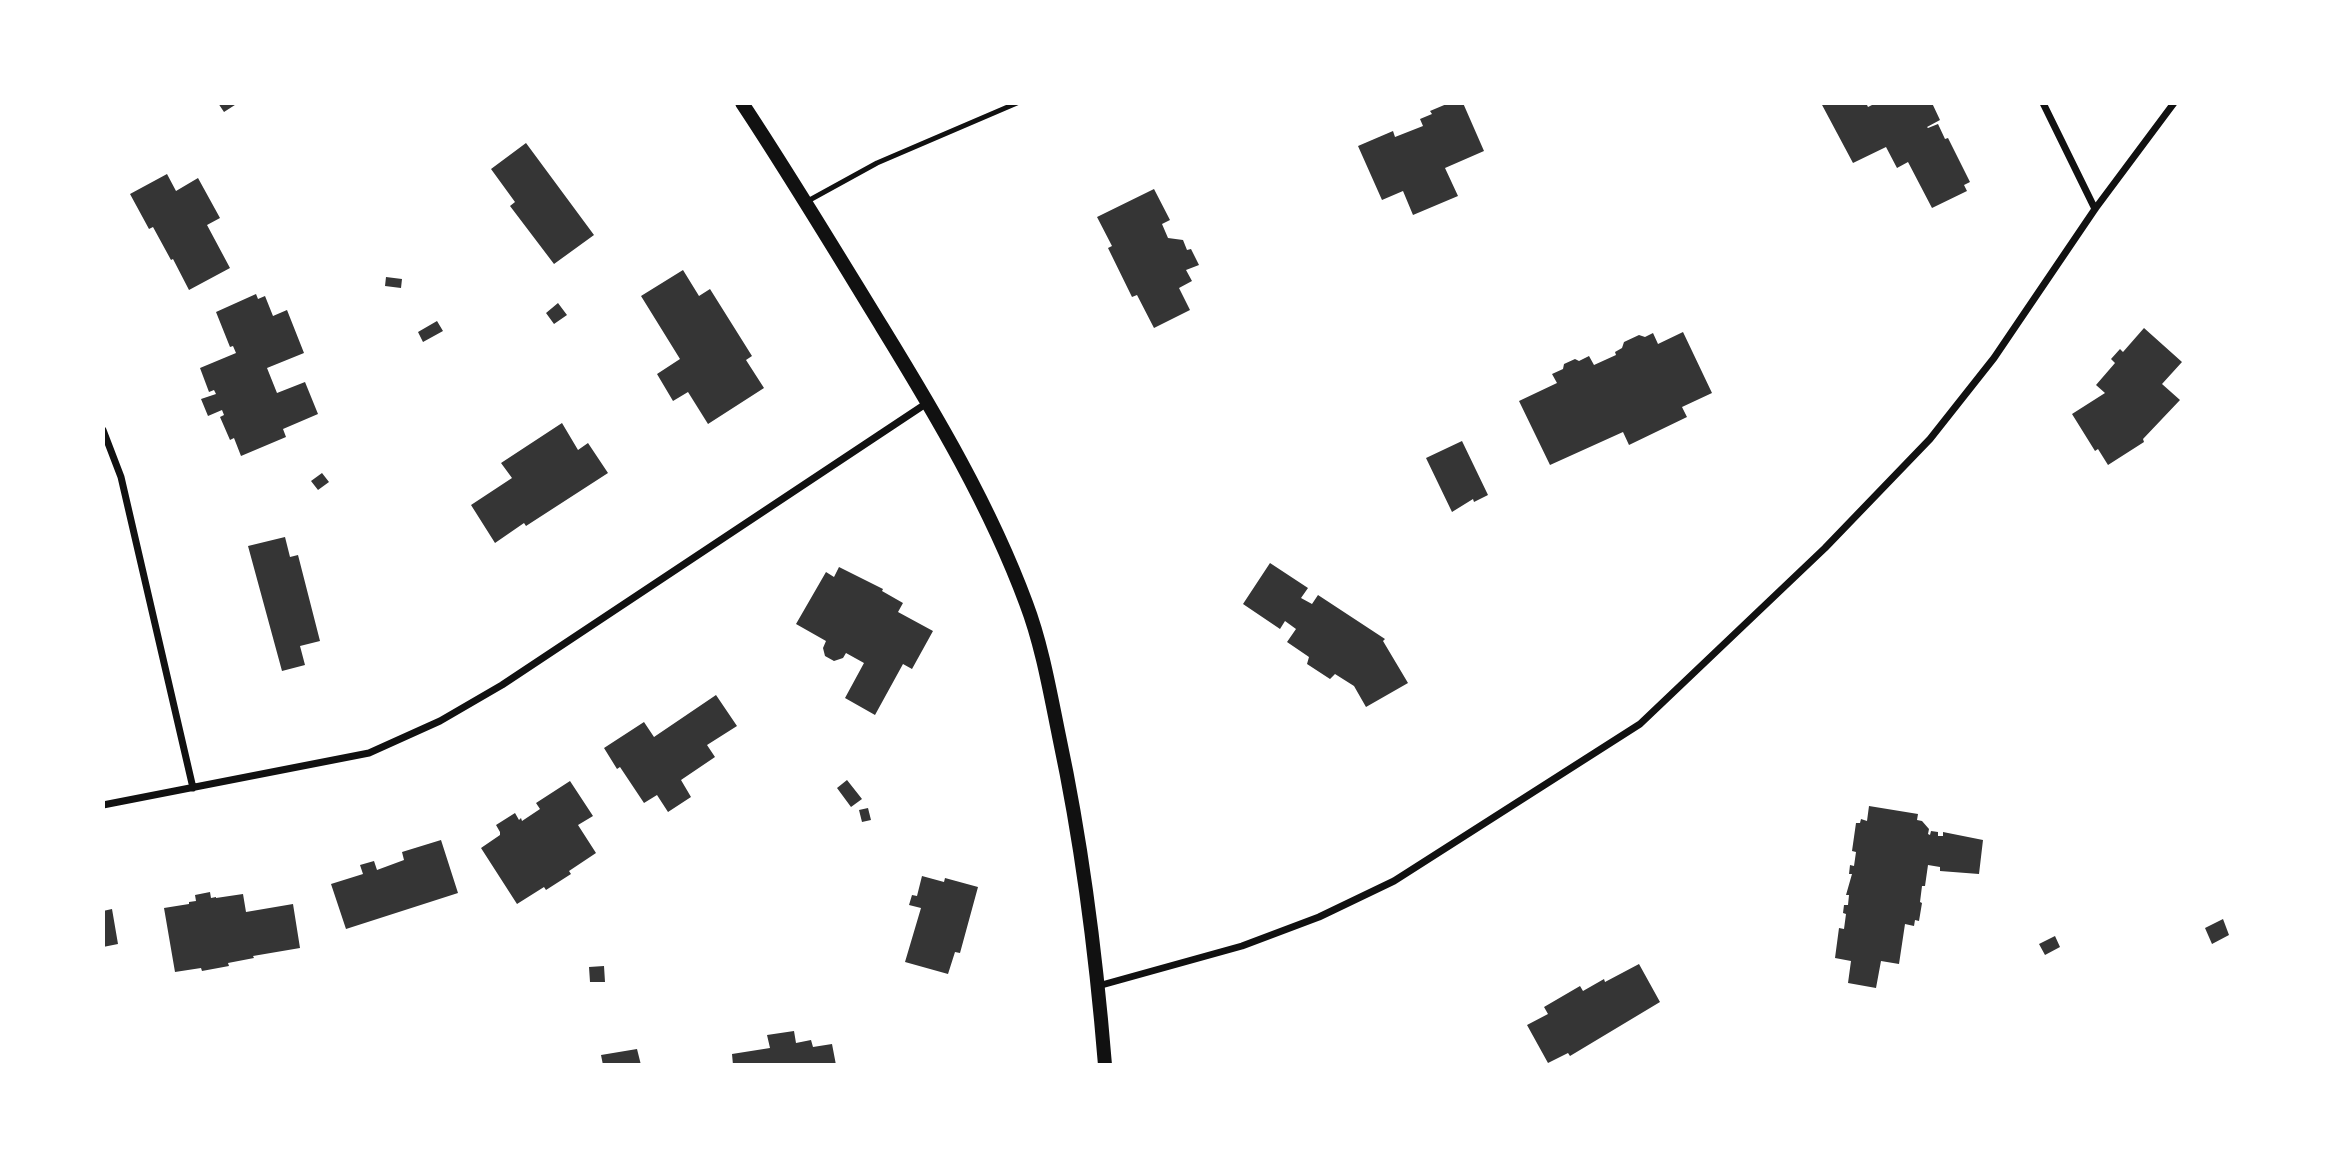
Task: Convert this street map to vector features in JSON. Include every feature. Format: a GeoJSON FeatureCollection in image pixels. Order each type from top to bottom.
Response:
{"type":"FeatureCollection","features":[{"type":"Feature","properties":{"kind":"main road"},"geometry":{"type":"LineString","coordinates":[[742,103],[806,202],[928,403],[998,536],[1027,604],[1048,683],[1075,811],[1098,986],[1105,1065]]}},
{"type":"Feature","properties":{"kind":"street"},"geometry":{"type":"LineString","coordinates":[[2043,103],[2095,209]]}},
{"type":"Feature","properties":{"kind":"street"},"geometry":{"type":"LineString","coordinates":[[1098,986],[1242,946],[1319,917],[1394,881],[1640,724],[1825,548],[1930,439],[1994,358],[2095,209],[2174,103]]}},
{"type":"Feature","properties":{"kind":"street"},"geometry":{"type":"LineString","coordinates":[[103,805],[369,753],[439,721],[502,685],[928,403]]}},
{"type":"Feature","properties":{"kind":"street"},"geometry":{"type":"LineString","coordinates":[[103,430],[121,478],[193,788]]}},
{"type":"Feature","properties":{"kind":"lane"},"geometry":{"type":"LineString","coordinates":[[806,202],[877,163],[1017,103]]}},
{"type":"Feature","properties":{"kind":"building"},"geometry":{"type":"Polygon","coordinates":[[[218,103],[238,103],[224,112],[218,103]]]}},
{"type":"Feature","properties":{"kind":"building"},"geometry":{"type":"Polygon","coordinates":[[[1449,103],[1463,103],[1484,151],[1445,168],[1458,196],[1413,215],[1403,191],[1382,200],[1358,146],[1393,131],[1395,137],[1423,126],[1420,119],[1432,114],[1430,111],[1449,103]]]}},
{"type":"Feature","properties":{"kind":"building"},"geometry":{"type":"Polygon","coordinates":[[[1821,103],[1866,103],[1868,107],[1876,103],[1932,103],[1940,120],[1927,127],[1938,124],[1945,139],[1948,138],[1970,182],[1964,185],[1967,191],[1932,208],[1908,162],[1897,168],[1886,147],[1853,163],[1821,103]]]}},
{"type":"Feature","properties":{"kind":"building"},"geometry":{"type":"Polygon","coordinates":[[[526,143],[594,235],[554,264],[510,206],[515,202],[491,169],[526,143]]]}},
{"type":"Feature","properties":{"kind":"building"},"geometry":{"type":"Polygon","coordinates":[[[167,174],[176,191],[198,178],[220,218],[207,225],[230,268],[189,290],[173,259],[171,260],[153,227],[149,229],[130,194],[167,174]]]}},
{"type":"Feature","properties":{"kind":"building"},"geometry":{"type":"Polygon","coordinates":[[[1154,189],[1170,220],[1162,224],[1168,238],[1183,240],[1199,265],[1186,270],[1192,281],[1179,288],[1190,310],[1154,328],[1137,295],[1132,297],[1108,248],[1112,246],[1097,217],[1154,189]]]}},
{"type":"Feature","properties":{"kind":"building"},"geometry":{"type":"Polygon","coordinates":[[[683,270],[699,296],[710,289],[752,356],[746,360],[764,388],[708,424],[688,392],[673,401],[657,374],[680,359],[641,296],[683,270]]]}},
{"type":"Feature","properties":{"kind":"building"},"geometry":{"type":"Polygon","coordinates":[[[386,277],[402,279],[401,288],[385,286],[386,277]]]}},
{"type":"Feature","properties":{"kind":"building"},"geometry":{"type":"Polygon","coordinates":[[[256,294],[258,299],[265,296],[273,316],[287,310],[304,353],[267,368],[277,393],[305,382],[318,414],[283,429],[286,437],[241,456],[234,438],[230,440],[220,417],[224,415],[222,410],[208,416],[201,399],[216,394],[214,390],[209,392],[200,368],[236,353],[233,346],[230,347],[216,312],[256,294]]]}},
{"type":"Feature","properties":{"kind":"building"},"geometry":{"type":"Polygon","coordinates":[[[558,303],[567,315],[554,324],[546,313],[558,303]]]}},
{"type":"Feature","properties":{"kind":"building"},"geometry":{"type":"Polygon","coordinates":[[[437,321],[443,331],[423,342],[418,332],[437,321]]]}},
{"type":"Feature","properties":{"kind":"building"},"geometry":{"type":"Polygon","coordinates":[[[2144,328],[2182,362],[2162,384],[2180,400],[2143,439],[2144,442],[2108,465],[2098,449],[2095,451],[2072,414],[2105,393],[2096,385],[2115,363],[2111,359],[2120,349],[2123,352],[2144,328]]]}},
{"type":"Feature","properties":{"kind":"building"},"geometry":{"type":"Polygon","coordinates":[[[1683,332],[1712,393],[1682,407],[1687,417],[1629,445],[1623,432],[1550,465],[1519,401],[1557,383],[1552,374],[1575,359],[1579,361],[1589,356],[1594,365],[1616,355],[1615,352],[1622,348],[1624,342],[1639,335],[1645,337],[1653,333],[1658,344],[1683,332]]]}},
{"type":"Feature","properties":{"kind":"building"},"geometry":{"type":"Polygon","coordinates":[[[562,423],[578,450],[588,443],[608,473],[495,543],[471,505],[512,478],[501,463],[562,423]]]}},
{"type":"Feature","properties":{"kind":"building"},"geometry":{"type":"Polygon","coordinates":[[[1462,441],[1488,495],[1474,502],[1473,499],[1452,512],[1426,458],[1462,441]]]}},
{"type":"Feature","properties":{"kind":"building"},"geometry":{"type":"Polygon","coordinates":[[[322,473],[329,482],[318,490],[311,481],[322,473]]]}},
{"type":"Feature","properties":{"kind":"building"},"geometry":{"type":"Polygon","coordinates":[[[285,537],[290,557],[298,555],[320,641],[300,646],[305,665],[282,671],[248,546],[285,537]]]}},
{"type":"Feature","properties":{"kind":"building"},"geometry":{"type":"Polygon","coordinates":[[[1270,563],[1308,588],[1301,598],[1312,604],[1318,595],[1385,639],[1383,641],[1408,683],[1366,707],[1354,686],[1335,674],[1330,679],[1307,664],[1309,657],[1287,642],[1296,629],[1285,621],[1280,629],[1243,604],[1270,563]]]}},
{"type":"Feature","properties":{"kind":"building"},"geometry":{"type":"Polygon","coordinates":[[[839,567],[883,589],[882,591],[903,603],[898,612],[933,631],[912,669],[903,664],[875,715],[845,698],[864,663],[846,653],[843,658],[834,661],[825,656],[823,648],[826,641],[796,624],[826,572],[834,577],[839,567]]]}},
{"type":"Feature","properties":{"kind":"building"},"geometry":{"type":"Polygon","coordinates":[[[716,695],[737,726],[707,745],[715,757],[681,780],[691,797],[668,812],[657,795],[644,803],[604,748],[644,722],[654,737],[716,695]]]}},
{"type":"Feature","properties":{"kind":"building"},"geometry":{"type":"Polygon","coordinates":[[[847,780],[862,799],[851,807],[837,788],[847,780]]]}},
{"type":"Feature","properties":{"kind":"building"},"geometry":{"type":"Polygon","coordinates":[[[570,781],[593,816],[578,825],[596,853],[569,871],[571,874],[517,904],[481,848],[500,835],[496,825],[515,813],[522,821],[540,809],[536,803],[570,781]]]}},
{"type":"Feature","properties":{"kind":"building"},"geometry":{"type":"Polygon","coordinates":[[[1869,806],[1918,814],[1917,820],[1922,821],[1929,829],[1930,835],[1931,831],[1943,836],[1943,832],[1983,840],[1979,874],[1940,871],[1940,867],[1928,865],[1925,886],[1922,886],[1919,921],[1915,920],[1914,926],[1905,924],[1899,964],[1881,961],[1876,988],[1848,983],[1851,961],[1835,958],[1839,928],[1844,929],[1844,905],[1848,905],[1849,895],[1846,895],[1852,874],[1849,874],[1850,865],[1854,866],[1856,852],[1852,851],[1856,823],[1860,823],[1861,819],[1867,821],[1869,806]]]}},
{"type":"Feature","properties":{"kind":"building"},"geometry":{"type":"Polygon","coordinates":[[[868,808],[871,820],[862,822],[859,810],[868,808]]]}},
{"type":"Feature","properties":{"kind":"building"},"geometry":{"type":"Polygon","coordinates":[[[441,840],[458,893],[346,929],[331,884],[363,874],[360,865],[374,861],[377,870],[404,860],[402,852],[441,840]]]}},
{"type":"Feature","properties":{"kind":"building"},"geometry":{"type":"Polygon","coordinates":[[[922,876],[944,882],[945,878],[978,887],[960,953],[955,952],[948,974],[905,962],[921,908],[909,905],[912,895],[917,896],[922,876]]]}},
{"type":"Feature","properties":{"kind":"building"},"geometry":{"type":"Polygon","coordinates":[[[210,892],[211,898],[243,894],[246,912],[293,904],[300,948],[253,956],[254,958],[228,963],[229,966],[175,972],[164,908],[189,904],[196,901],[195,895],[210,892]]]}},
{"type":"Feature","properties":{"kind":"building"},"geometry":{"type":"Polygon","coordinates":[[[112,909],[118,944],[103,947],[103,911],[112,909]]]}},
{"type":"Feature","properties":{"kind":"building"},"geometry":{"type":"Polygon","coordinates":[[[2223,919],[2229,935],[2212,944],[2205,928],[2223,919]]]}},
{"type":"Feature","properties":{"kind":"building"},"geometry":{"type":"Polygon","coordinates":[[[2055,936],[2060,947],[2045,955],[2039,944],[2055,936]]]}},
{"type":"Feature","properties":{"kind":"building"},"geometry":{"type":"Polygon","coordinates":[[[1639,964],[1660,1002],[1570,1056],[1568,1053],[1548,1063],[1527,1025],[1548,1014],[1544,1007],[1580,986],[1583,991],[1639,964]]]}},
{"type":"Feature","properties":{"kind":"building"},"geometry":{"type":"Polygon","coordinates":[[[604,966],[605,982],[590,982],[589,967],[604,966]]]}},
{"type":"Feature","properties":{"kind":"building"},"geometry":{"type":"Polygon","coordinates":[[[794,1031],[796,1043],[811,1040],[813,1047],[832,1044],[836,1065],[733,1065],[732,1054],[770,1048],[767,1035],[794,1031]]]}},
{"type":"Feature","properties":{"kind":"building"},"geometry":{"type":"Polygon","coordinates":[[[637,1049],[641,1065],[603,1065],[601,1055],[637,1049]]]}}]}
